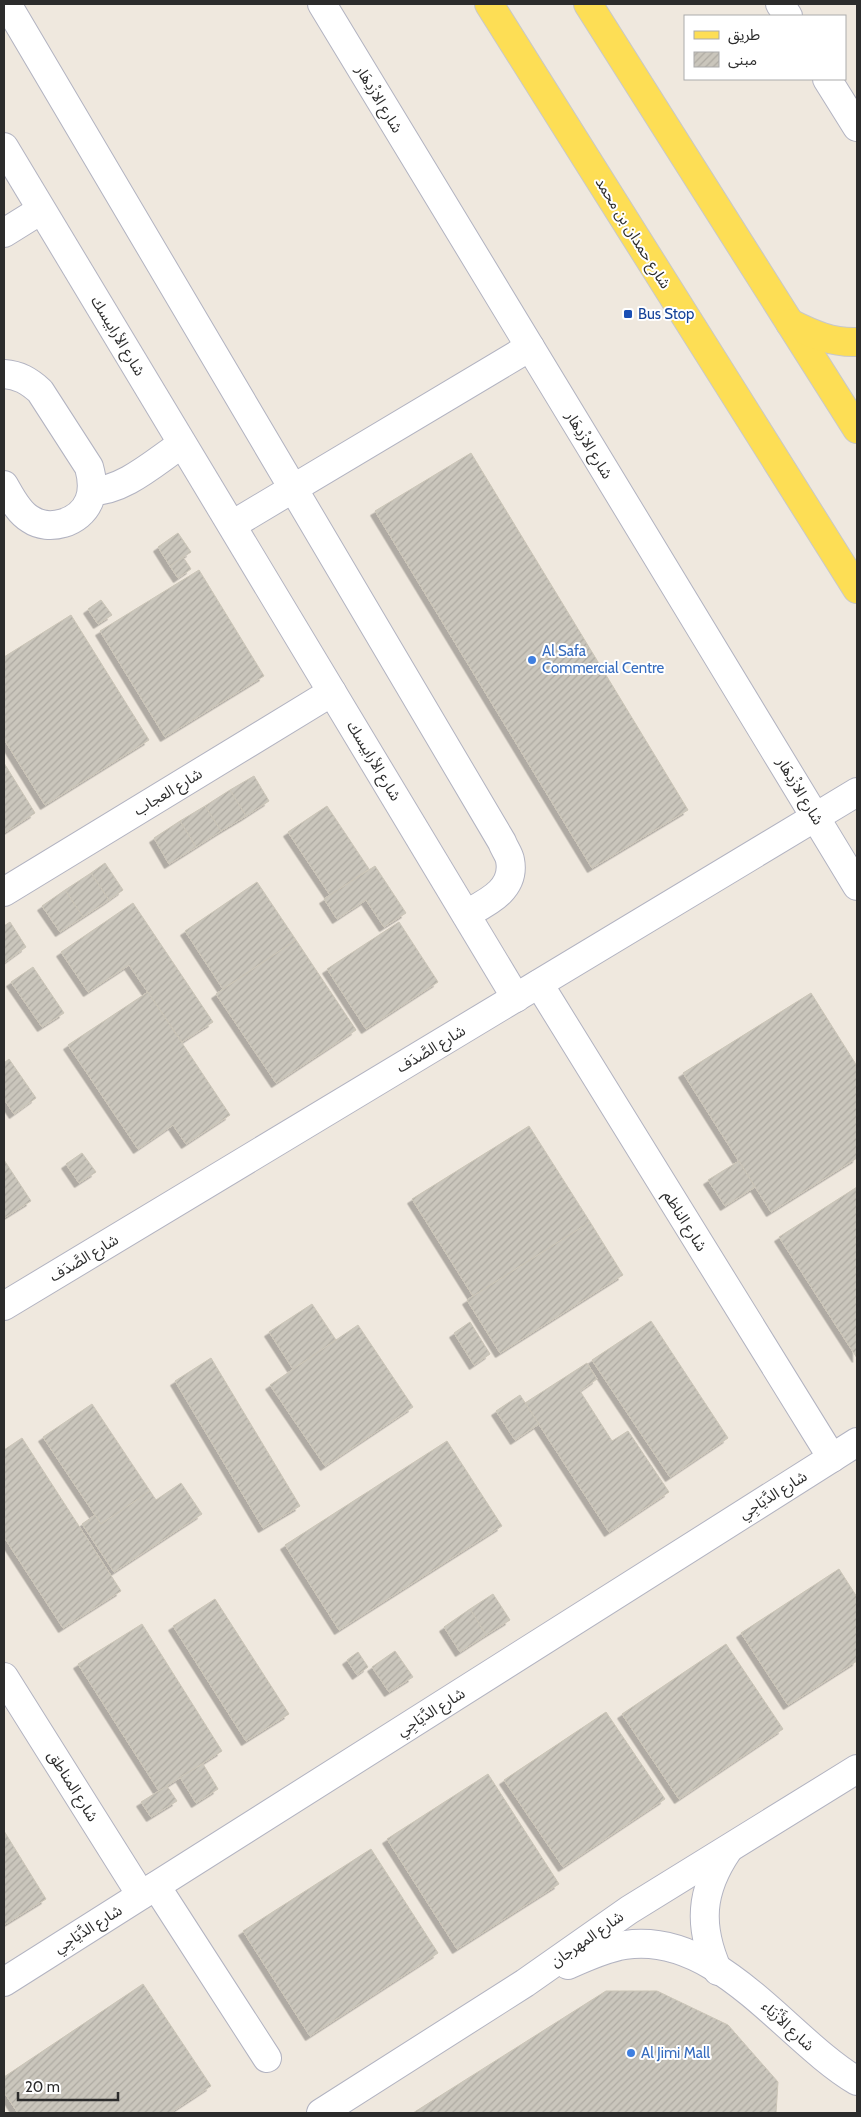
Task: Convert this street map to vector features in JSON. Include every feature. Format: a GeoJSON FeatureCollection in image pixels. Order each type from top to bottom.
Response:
{"type":"FeatureCollection","features":[{"type":"Feature","properties":{"kind":"main road","name":"شارع حمدان بن محمد"},"geometry":{"type":"LineString","coordinates":[[489,4],[857,589]]}},
{"type":"Feature","properties":{"kind":"main road"},"geometry":{"type":"LineString","coordinates":[[588,4],[857,429]]}},
{"type":"Feature","properties":{"kind":"main road"},"geometry":{"type":"LineString","coordinates":[[790,323],[829,340],[857,342]]}},
{"type":"Feature","properties":{"kind":"street"},"geometry":{"type":"LineString","coordinates":[[8,4],[497,834],[510,861],[510,876],[504,888],[494,899],[466,914]]}},
{"type":"Feature","properties":{"kind":"street","name":"شارع الازْدِهَار"},"geometry":{"type":"LineString","coordinates":[[322,4],[857,886]]}},
{"type":"Feature","properties":{"kind":"street"},"geometry":{"type":"LineString","coordinates":[[780,4],[787,15]]}},
{"type":"Feature","properties":{"kind":"street"},"geometry":{"type":"LineString","coordinates":[[828,80],[857,127]]}},
{"type":"Feature","properties":{"kind":"street","name":"شارع الأرابيسك"},"geometry":{"type":"LineString","coordinates":[[4,148],[466,914],[527,991]]}},
{"type":"Feature","properties":{"kind":"street"},"geometry":{"type":"LineString","coordinates":[[4,232],[41,210]]}},
{"type":"Feature","properties":{"kind":"street"},"geometry":{"type":"LineString","coordinates":[[232,525],[530,347]]}},
{"type":"Feature","properties":{"kind":"street"},"geometry":{"type":"LineString","coordinates":[[4,374],[18,376],[30,382],[40,391],[89,467],[92,478],[92,490],[89,502],[81,512],[72,520],[58,525],[30,520],[20,510],[4,485]]}},
{"type":"Feature","properties":{"kind":"street"},"geometry":{"type":"LineString","coordinates":[[92,490],[104,491],[121,484],[182,444]]}},
{"type":"Feature","properties":{"kind":"street","name":"شارع العجاب"},"geometry":{"type":"LineString","coordinates":[[4,892],[332,692]]}},
{"type":"Feature","properties":{"kind":"street","name":"شارع الصَّدَف"},"geometry":{"type":"LineString","coordinates":[[4,1306],[857,792]]}},
{"type":"Feature","properties":{"kind":"street","name":"شارع الناظم"},"geometry":{"type":"LineString","coordinates":[[527,991],[832,1458]]}},
{"type":"Feature","properties":{"kind":"street","name":"شارع الدَّيَاجِي"},"geometry":{"type":"LineString","coordinates":[[4,1982],[857,1442]]}},
{"type":"Feature","properties":{"kind":"street","name":"شارع المناطق"},"geometry":{"type":"LineString","coordinates":[[4,1677],[148,1891],[267,2058]]}},
{"type":"Feature","properties":{"kind":"street","name":"شارع المهرجان"},"geometry":{"type":"LineString","coordinates":[[321,2113],[525,1983],[629,1910],[857,1770]]}},
{"type":"Feature","properties":{"kind":"street"},"geometry":{"type":"LineString","coordinates":[[718,1971],[710,1952],[705,1930],[704,1909],[708,1888],[716,1868],[728,1850]]}},
{"type":"Feature","properties":{"kind":"street","name":"شارع الأَزْيَاء"},"geometry":{"type":"LineString","coordinates":[[525,1983],[601,1952],[625,1945],[650,1944],[674,1948],[698,1957],[744,1987],[768,2006],[821,2056],[857,2081]]}},
{"type":"Feature","properties":{"kind":"building","name":"Al Safa Commercial Centre"},"geometry":{"type":"Polygon","coordinates":[[[471,453],[688,810],[592,868],[375,511],[471,453]]]}},
{"type":"Feature","properties":{"kind":"building"},"geometry":{"type":"Polygon","coordinates":[[[178,533],[191,552],[170,566],[158,547],[178,533]]]}},
{"type":"Feature","properties":{"kind":"building"},"geometry":{"type":"Polygon","coordinates":[[[183,557],[191,569],[178,578],[170,566],[183,557]]]}},
{"type":"Feature","properties":{"kind":"building"},"geometry":{"type":"Polygon","coordinates":[[[199,570],[264,676],[165,737],[100,631],[199,570]]]}},
{"type":"Feature","properties":{"kind":"building"},"geometry":{"type":"Polygon","coordinates":[[[101,600],[112,615],[98,624],[88,609],[101,600]]]}},
{"type":"Feature","properties":{"kind":"building"},"geometry":{"type":"Polygon","coordinates":[[[71,615],[149,740],[45,805],[4,739],[4,657],[71,615]]]}},
{"type":"Feature","properties":{"kind":"building"},"geometry":{"type":"Polygon","coordinates":[[[4,763],[35,813],[4,833],[4,763]]]}},
{"type":"Feature","properties":{"kind":"building"},"geometry":{"type":"Polygon","coordinates":[[[254,776],[269,801],[246,816],[230,790],[254,776]]]}},
{"type":"Feature","properties":{"kind":"building"},"geometry":{"type":"Polygon","coordinates":[[[230,790],[246,816],[221,831],[205,806],[230,790]]]}},
{"type":"Feature","properties":{"kind":"building"},"geometry":{"type":"Polygon","coordinates":[[[205,806],[221,831],[196,847],[180,821],[205,806]]]}},
{"type":"Feature","properties":{"kind":"building"},"geometry":{"type":"Polygon","coordinates":[[[327,806],[369,869],[330,895],[288,832],[327,806]]]}},
{"type":"Feature","properties":{"kind":"building"},"geometry":{"type":"Polygon","coordinates":[[[180,821],[196,847],[169,864],[154,838],[180,821]]]}},
{"type":"Feature","properties":{"kind":"building"},"geometry":{"type":"Polygon","coordinates":[[[105,863],[123,890],[109,900],[91,873],[105,863]]]}},
{"type":"Feature","properties":{"kind":"building"},"geometry":{"type":"Polygon","coordinates":[[[375,866],[406,913],[384,927],[366,900],[337,919],[324,899],[375,866]]]}},
{"type":"Feature","properties":{"kind":"building"},"geometry":{"type":"Polygon","coordinates":[[[91,873],[109,900],[83,917],[65,890],[91,873]]]}},
{"type":"Feature","properties":{"kind":"building"},"geometry":{"type":"Polygon","coordinates":[[[257,882],[296,940],[223,989],[185,931],[257,882]]]}},
{"type":"Feature","properties":{"kind":"building"},"geometry":{"type":"Polygon","coordinates":[[[65,890],[83,917],[60,932],[42,906],[65,890]]]}},
{"type":"Feature","properties":{"kind":"building"},"geometry":{"type":"Polygon","coordinates":[[[133,903],[213,1022],[182,1042],[129,965],[88,992],[61,952],[133,903]]]}},
{"type":"Feature","properties":{"kind":"building"},"geometry":{"type":"Polygon","coordinates":[[[10,922],[26,947],[4,963],[4,926],[10,922]]]}},
{"type":"Feature","properties":{"kind":"building"},"geometry":{"type":"Polygon","coordinates":[[[399,922],[438,982],[366,1029],[327,969],[399,922]]]}},
{"type":"Feature","properties":{"kind":"building"},"geometry":{"type":"Polygon","coordinates":[[[296,940],[356,1030],[276,1083],[216,994],[296,940]]]}},
{"type":"Feature","properties":{"kind":"building"},"geometry":{"type":"Polygon","coordinates":[[[33,967],[64,1013],[42,1027],[11,982],[33,967]]]}},
{"type":"Feature","properties":{"kind":"building"},"geometry":{"type":"Polygon","coordinates":[[[148,992],[230,1115],[186,1144],[173,1125],[138,1149],[68,1045],[148,992]]]}},
{"type":"Feature","properties":{"kind":"building"},"geometry":{"type":"Polygon","coordinates":[[[811,993],[857,1066],[857,1158],[771,1212],[683,1073],[811,993]]]}},
{"type":"Feature","properties":{"kind":"building"},"geometry":{"type":"Polygon","coordinates":[[[9,1059],[36,1098],[14,1114],[4,1099],[4,1063],[9,1059]]]}},
{"type":"Feature","properties":{"kind":"building"},"geometry":{"type":"Polygon","coordinates":[[[529,1126],[590,1222],[473,1296],[412,1199],[529,1126]]]}},
{"type":"Feature","properties":{"kind":"building"},"geometry":{"type":"Polygon","coordinates":[[[82,1153],[96,1172],[79,1183],[66,1164],[82,1153]]]}},
{"type":"Feature","properties":{"kind":"building"},"geometry":{"type":"Polygon","coordinates":[[[4,1160],[31,1201],[4,1218],[4,1160]]]}},
{"type":"Feature","properties":{"kind":"building"},"geometry":{"type":"Polygon","coordinates":[[[739,1161],[755,1187],[725,1206],[708,1180],[739,1161]]]}},
{"type":"Feature","properties":{"kind":"building"},"geometry":{"type":"Polygon","coordinates":[[[857,1187],[857,1358],[779,1237],[857,1187]]]}},
{"type":"Feature","properties":{"kind":"building"},"geometry":{"type":"Polygon","coordinates":[[[590,1222],[623,1275],[500,1353],[467,1300],[590,1222]]]}},
{"type":"Feature","properties":{"kind":"building"},"geometry":{"type":"Polygon","coordinates":[[[312,1304],[336,1340],[293,1369],[269,1332],[312,1304]]]}},
{"type":"Feature","properties":{"kind":"building"},"geometry":{"type":"Polygon","coordinates":[[[651,1321],[728,1438],[670,1477],[592,1360],[651,1321]]]}},
{"type":"Feature","properties":{"kind":"building"},"geometry":{"type":"Polygon","coordinates":[[[470,1322],[490,1354],[474,1365],[454,1333],[470,1322]]]}},
{"type":"Feature","properties":{"kind":"building"},"geometry":{"type":"Polygon","coordinates":[[[358,1325],[413,1407],[325,1466],[270,1385],[358,1325]]]}},
{"type":"Feature","properties":{"kind":"building"},"geometry":{"type":"Polygon","coordinates":[[[211,1358],[300,1506],[263,1528],[175,1381],[211,1358]]]}},
{"type":"Feature","properties":{"kind":"building"},"geometry":{"type":"Polygon","coordinates":[[[587,1363],[597,1379],[580,1391],[612,1441],[628,1431],[669,1492],[609,1532],[525,1403],[587,1363]]]}},
{"type":"Feature","properties":{"kind":"building"},"geometry":{"type":"Polygon","coordinates":[[[520,1395],[539,1424],[515,1440],[496,1411],[520,1395]]]}},
{"type":"Feature","properties":{"kind":"building"},"geometry":{"type":"Polygon","coordinates":[[[92,1404],[150,1491],[101,1524],[43,1437],[92,1404]]]}},
{"type":"Feature","properties":{"kind":"building"},"geometry":{"type":"Polygon","coordinates":[[[22,1438],[121,1591],[63,1628],[4,1537],[4,1450],[22,1438]]]}},
{"type":"Feature","properties":{"kind":"building"},"geometry":{"type":"Polygon","coordinates":[[[447,1441],[502,1526],[339,1630],[285,1545],[447,1441]]]}},
{"type":"Feature","properties":{"kind":"building"},"geometry":{"type":"Polygon","coordinates":[[[181,1483],[202,1514],[114,1572],[82,1524],[95,1515],[101,1524],[150,1491],[156,1500],[181,1483]]]}},
{"type":"Feature","properties":{"kind":"building"},"geometry":{"type":"Polygon","coordinates":[[[839,1569],[857,1597],[857,1661],[788,1705],[741,1633],[839,1569]]]}},
{"type":"Feature","properties":{"kind":"building"},"geometry":{"type":"Polygon","coordinates":[[[493,1594],[510,1620],[486,1635],[470,1609],[493,1594]]]}},
{"type":"Feature","properties":{"kind":"building"},"geometry":{"type":"Polygon","coordinates":[[[215,1599],[289,1714],[246,1741],[173,1626],[215,1599]]]}},
{"type":"Feature","properties":{"kind":"building"},"geometry":{"type":"Polygon","coordinates":[[[470,1609],[486,1635],[460,1652],[444,1627],[470,1609]]]}},
{"type":"Feature","properties":{"kind":"building"},"geometry":{"type":"Polygon","coordinates":[[[142,1624],[222,1751],[159,1791],[78,1664],[142,1624]]]}},
{"type":"Feature","properties":{"kind":"building"},"geometry":{"type":"Polygon","coordinates":[[[726,1644],[783,1729],[679,1799],[622,1714],[726,1644]]]}},
{"type":"Feature","properties":{"kind":"building"},"geometry":{"type":"Polygon","coordinates":[[[395,1651],[413,1677],[389,1692],[372,1667],[395,1651]]]}},
{"type":"Feature","properties":{"kind":"building"},"geometry":{"type":"Polygon","coordinates":[[[358,1652],[368,1667],[357,1675],[347,1660],[358,1652]]]}},
{"type":"Feature","properties":{"kind":"building"},"geometry":{"type":"Polygon","coordinates":[[[606,1712],[665,1799],[563,1867],[504,1780],[606,1712]]]}},
{"type":"Feature","properties":{"kind":"building"},"geometry":{"type":"Polygon","coordinates":[[[203,1764],[218,1789],[196,1803],[180,1777],[203,1764]]]}},
{"type":"Feature","properties":{"kind":"building"},"geometry":{"type":"Polygon","coordinates":[[[488,1774],[559,1884],[457,1949],[387,1839],[488,1774]]]}},
{"type":"Feature","properties":{"kind":"building"},"geometry":{"type":"Polygon","coordinates":[[[167,1786],[177,1801],[151,1817],[141,1802],[167,1786]]]}},
{"type":"Feature","properties":{"kind":"building"},"geometry":{"type":"Polygon","coordinates":[[[4,1831],[46,1899],[4,1925],[4,1831]]]}},
{"type":"Feature","properties":{"kind":"building"},"geometry":{"type":"Polygon","coordinates":[[[371,1849],[438,1953],[310,2036],[243,1931],[371,1849]]]}},
{"type":"Feature","properties":{"kind":"building"},"geometry":{"type":"Polygon","coordinates":[[[143,1984],[211,2086],[170,2113],[18,2113],[4,2092],[4,2077],[143,1984]]]}},
{"type":"Feature","properties":{"kind":"building","name":"Al Jimi Mall"},"geometry":{"type":"Polygon","coordinates":[[[606,1991],[657,1991],[728,2025],[778,2082],[776,2113],[413,2113],[606,1991]]]}},
{"type":"Feature","properties":{"kind":"place","name":"Bus Stop"},"geometry":{"type":"Point","coordinates":[628,314]}},
{"type":"Feature","properties":{"kind":"place","name":"Al Safa Commercial Centre"},"geometry":{"type":"Point","coordinates":[532,660]}},
{"type":"Feature","properties":{"kind":"place","name":"Al Jimi Mall"},"geometry":{"type":"Point","coordinates":[631,2053]}}]}
